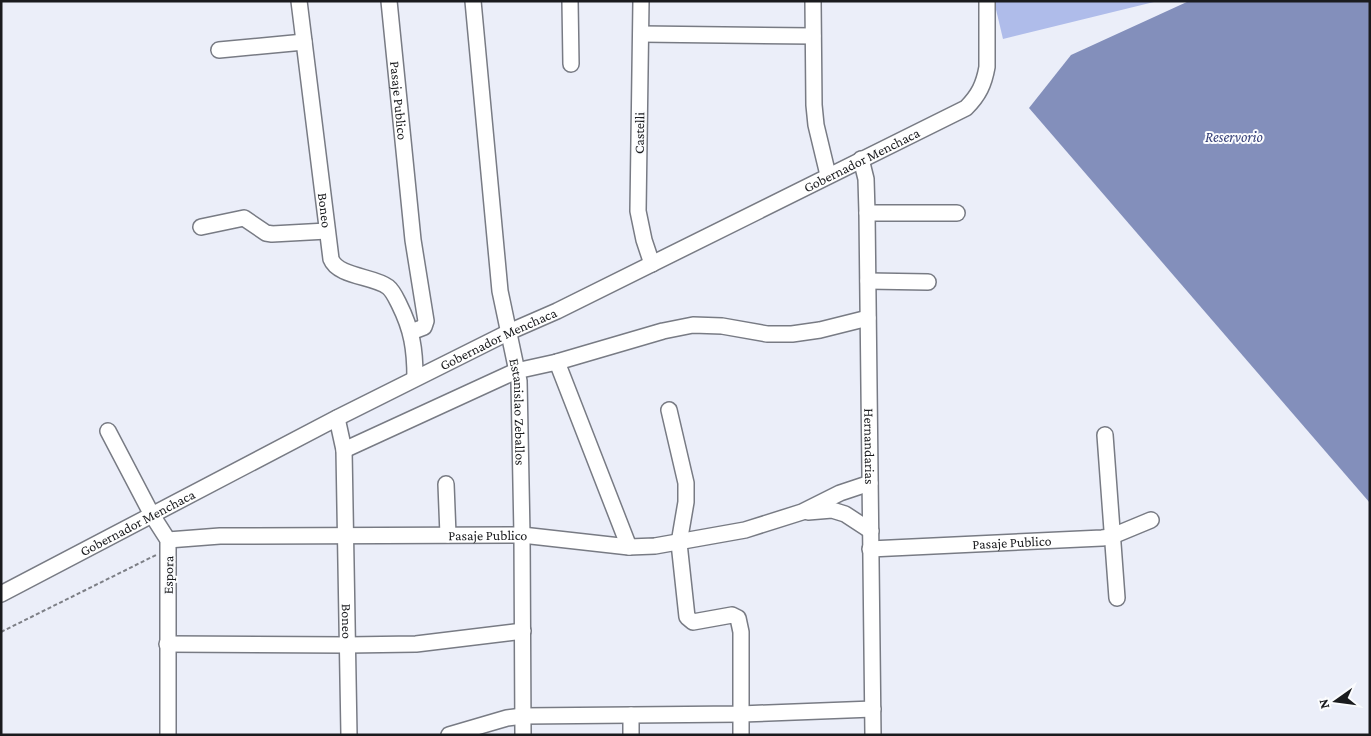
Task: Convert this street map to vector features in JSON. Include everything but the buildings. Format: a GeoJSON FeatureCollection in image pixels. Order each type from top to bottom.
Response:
{"type":"FeatureCollection","features":[{"type":"Feature","properties":{"kind":"street","name":"Boneo"},"geometry":{"type":"LineString","coordinates":[[299,1],[327,231],[333,263],[336,267],[389,288],[397,300],[411,332],[415,360],[415,378]]}},
{"type":"Feature","properties":{"kind":"street","name":"Pasaje Publico"},"geometry":{"type":"LineString","coordinates":[[388,1],[413,240],[426,321],[424,326],[411,332]]}},
{"type":"Feature","properties":{"kind":"street","name":"Estanislao Zeballos"},"geometry":{"type":"LineString","coordinates":[[473,1],[500,291],[519,381],[523,735]]}},
{"type":"Feature","properties":{"kind":"street"},"geometry":{"type":"LineString","coordinates":[[570,1],[571,64]]}},
{"type":"Feature","properties":{"kind":"street","name":"Castelli"},"geometry":{"type":"LineString","coordinates":[[641,1],[638,211],[644,240],[652,264]]}},
{"type":"Feature","properties":{"kind":"street"},"geometry":{"type":"LineString","coordinates":[[813,1],[814,105],[816,125],[828,175]]}},
{"type":"Feature","properties":{"kind":"street","name":"Gobernador Menchaca"},"geometry":{"type":"LineString","coordinates":[[1,594],[415,378],[557,311],[966,108],[981,90],[986,77],[987,1]]}},
{"type":"Feature","properties":{"kind":"street"},"geometry":{"type":"LineString","coordinates":[[641,34],[813,36]]}},
{"type":"Feature","properties":{"kind":"street"},"geometry":{"type":"LineString","coordinates":[[219,50],[304,42]]}},
{"type":"Feature","properties":{"kind":"street","name":"Hernandarias"},"geometry":{"type":"LineString","coordinates":[[861,159],[866,178],[867,213],[873,735]]}},
{"type":"Feature","properties":{"kind":"street"},"geometry":{"type":"LineString","coordinates":[[867,213],[957,213]]}},
{"type":"Feature","properties":{"kind":"street"},"geometry":{"type":"LineString","coordinates":[[200,227],[244,218],[266,233],[272,234],[327,231]]}},
{"type":"Feature","properties":{"kind":"street"},"geometry":{"type":"LineString","coordinates":[[868,281],[928,282]]}},
{"type":"Feature","properties":{"kind":"street"},"geometry":{"type":"LineString","coordinates":[[344,450],[516,371],[557,362],[663,331],[694,326],[722,326],[767,334],[792,334],[820,330],[868,318]]}},
{"type":"Feature","properties":{"kind":"street"},"geometry":{"type":"LineString","coordinates":[[557,362],[629,547]]}},
{"type":"Feature","properties":{"kind":"street"},"geometry":{"type":"LineString","coordinates":[[669,410],[686,483],[686,502],[679,542],[687,617],[693,622],[732,615],[738,618],[741,632],[741,735]]}},
{"type":"Feature","properties":{"kind":"street","name":"Boneo"},"geometry":{"type":"LineString","coordinates":[[337,418],[344,450],[348,735]]}},
{"type":"Feature","properties":{"kind":"street","name":"Espora"},"geometry":{"type":"LineString","coordinates":[[108,431],[168,545],[168,735]]}},
{"type":"Feature","properties":{"kind":"street"},"geometry":{"type":"LineString","coordinates":[[1105,435],[1117,598]]}},
{"type":"Feature","properties":{"kind":"street"},"geometry":{"type":"LineString","coordinates":[[446,484],[448,535]]}},
{"type":"Feature","properties":{"kind":"street","name":"Pasaje Publico"},"geometry":{"type":"LineString","coordinates":[[168,545],[220,536],[522,535],[629,547],[655,546],[745,530],[802,512],[840,493],[870,484]]}},
{"type":"Feature","properties":{"kind":"street","name":"Pasaje Publico"},"geometry":{"type":"LineString","coordinates":[[802,512],[832,510],[845,514],[871,531]]}},
{"type":"Feature","properties":{"kind":"street","name":"Pasaje Publico"},"geometry":{"type":"LineString","coordinates":[[870,550],[1102,538],[1112,536],[1152,520]]}},
{"type":"Feature","properties":{"kind":"street"},"geometry":{"type":"LineString","coordinates":[[167,644],[416,644],[523,631]]}},
{"type":"Feature","properties":{"kind":"street"},"geometry":{"type":"LineString","coordinates":[[449,735],[507,718],[523,716],[741,714],[873,708]]}},
{"type":"Feature","properties":{"kind":"street"},"geometry":{"type":"LineString","coordinates":[[631,716],[631,735]]}},
{"type":"Feature","properties":{"kind":"path"},"geometry":{"type":"LineString","coordinates":[[1,632],[168,545]]}},
{"type":"Feature","properties":{"kind":"shaded area"},"geometry":{"type":"Polygon","coordinates":[[[994,1],[1158,1],[1003,39],[994,1]]]}},
{"type":"Feature","properties":{"kind":"water","name":"Reservorio"},"geometry":{"type":"Polygon","coordinates":[[[1189,1],[1370,1],[1370,503],[1029,108],[1071,55],[1189,1]]]}}]}
